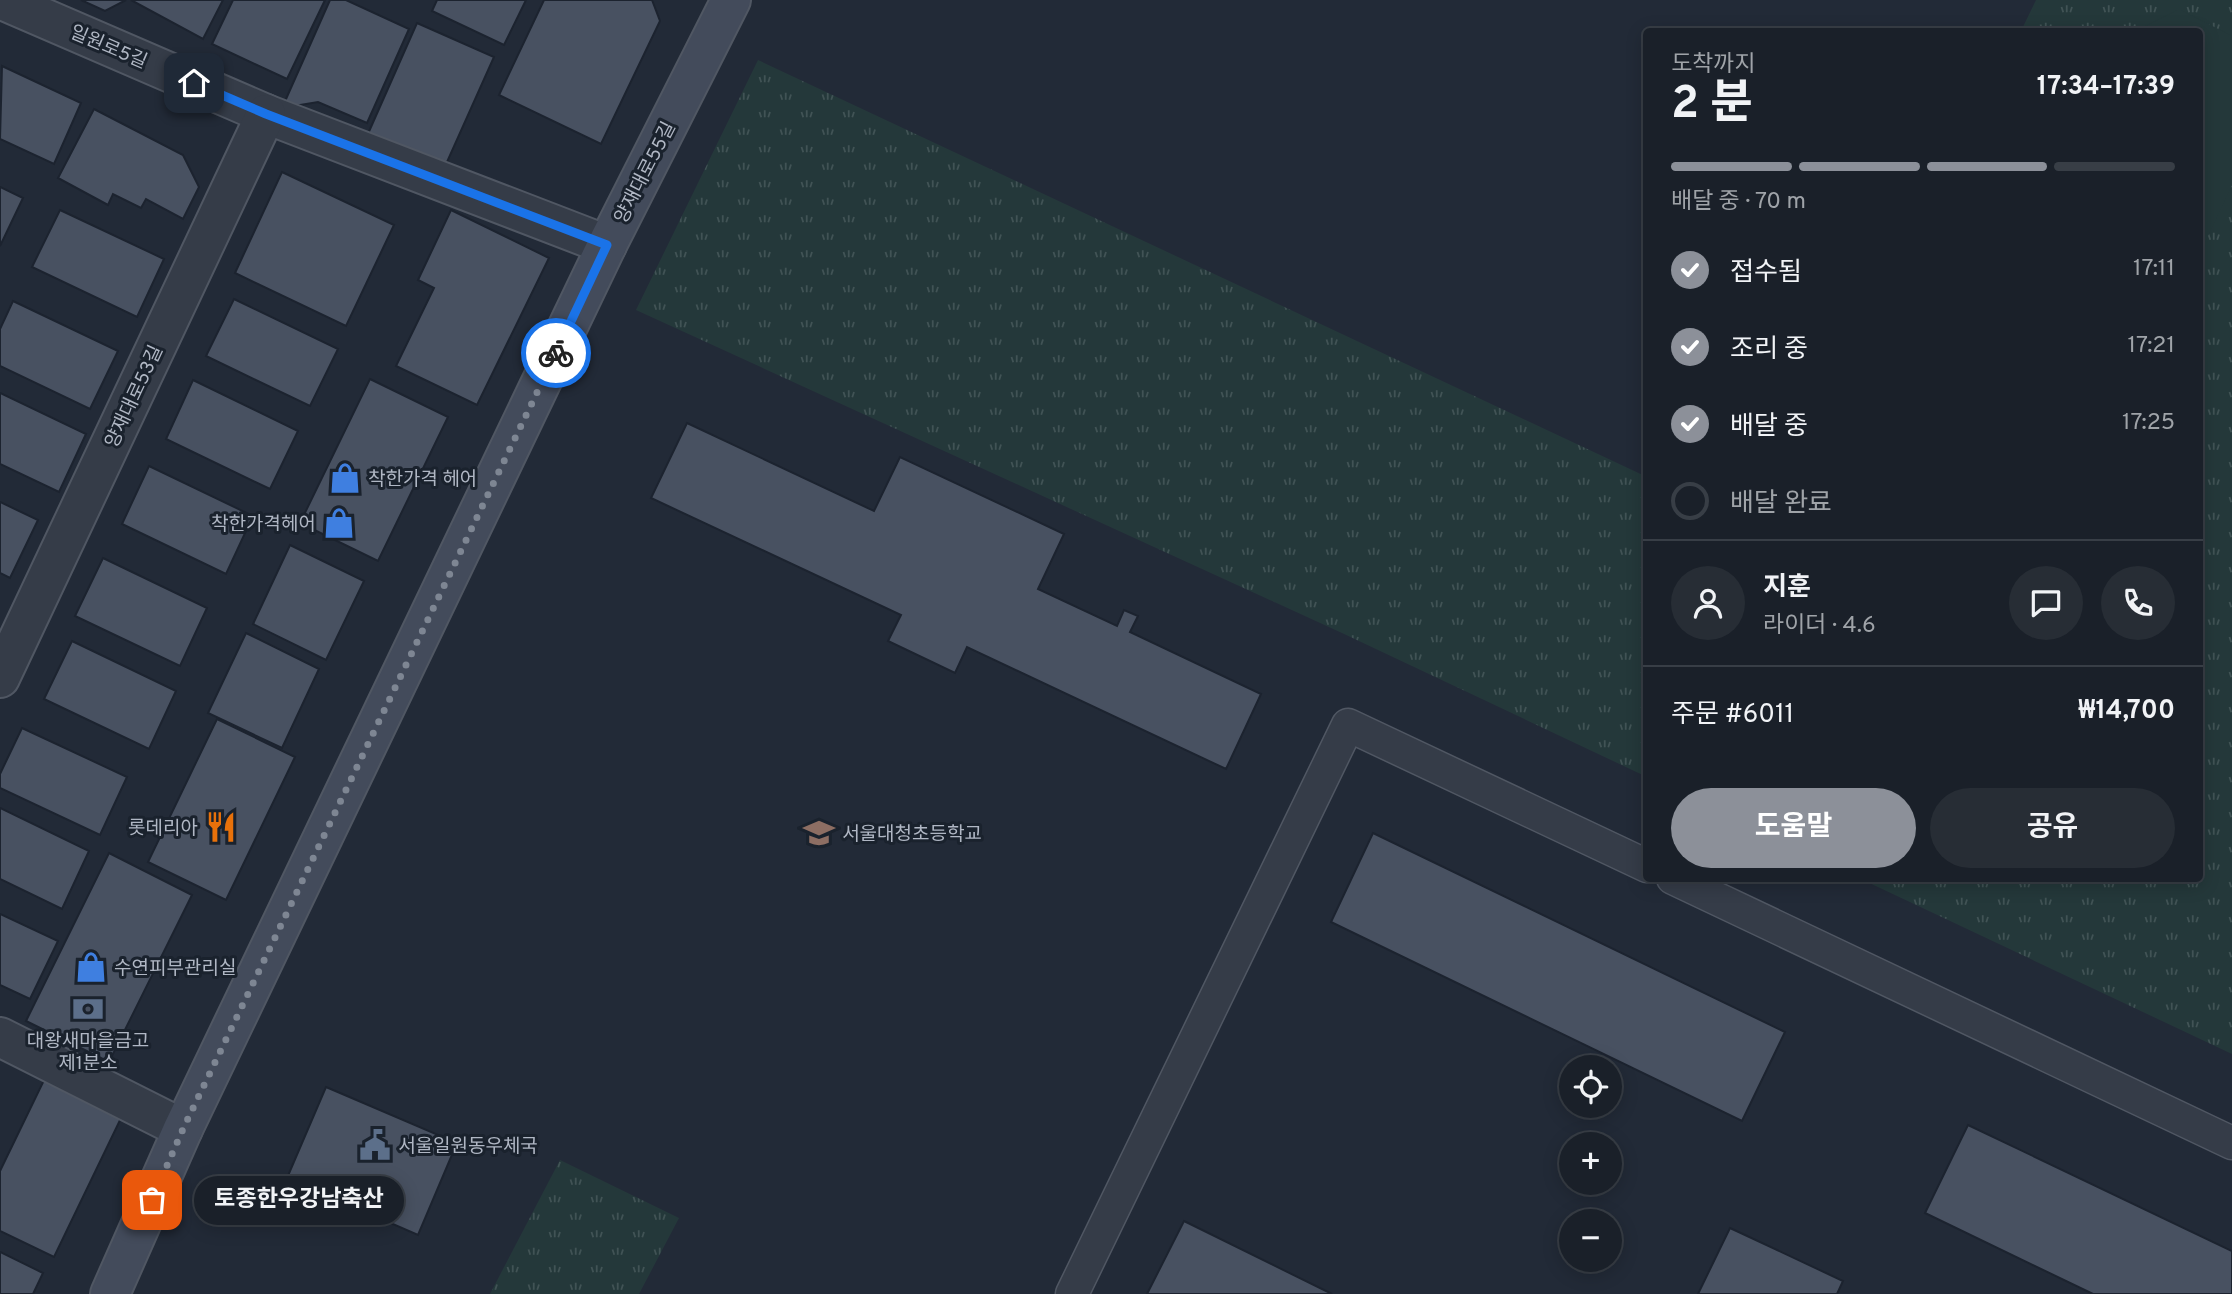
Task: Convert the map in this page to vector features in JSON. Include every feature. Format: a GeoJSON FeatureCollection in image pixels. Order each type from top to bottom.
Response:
{"type":"FeatureCollection","features":[{"type":"Feature","properties":{"kind":"street","name":"일원로5길"},"geometry":{"type":"LineString","coordinates":[[2,0],[266,114],[607,245]]}},
{"type":"Feature","properties":{"kind":"street","name":"양재대로55길"},"geometry":{"type":"LineString","coordinates":[[110,1294],[183,1129],[607,245],[731,0]]}},
{"type":"Feature","properties":{"kind":"street","name":"양재대로53길"},"geometry":{"type":"LineString","coordinates":[[0,678],[266,114]]}},
{"type":"Feature","properties":{"kind":"street"},"geometry":{"type":"LineString","coordinates":[[0,1037],[183,1129]]}},
{"type":"Feature","properties":{"kind":"lane"},"geometry":{"type":"LineString","coordinates":[[1072,1294],[1348,725],[1643,864]]}},
{"type":"Feature","properties":{"kind":"lane"},"geometry":{"type":"LineString","coordinates":[[1681,882],[2232,1143]]}},
{"type":"Feature","properties":{"kind":"green space"},"geometry":{"type":"Polygon","coordinates":[[[2036,0],[2232,0],[2232,1054],[1867,882],[2203,882],[2203,28],[2022,28],[2036,0]]]}},
{"type":"Feature","properties":{"kind":"green space"},"geometry":{"type":"Polygon","coordinates":[[[2179,9],[2232,36],[2232,185],[2203,247],[2203,28],[2142,28],[2179,9]]]}},
{"type":"Feature","properties":{"kind":"green space"},"geometry":{"type":"Polygon","coordinates":[[[758,60],[1643,475],[1643,775],[1342,633],[636,310],[758,60]]]}},
{"type":"Feature","properties":{"kind":"green space"},"geometry":{"type":"Polygon","coordinates":[[[560,1160],[679,1218],[639,1294],[490,1294],[560,1160]]]}},
{"type":"Feature","properties":{"kind":"building"},"geometry":{"type":"Polygon","coordinates":[[[81,0],[126,0],[105,11],[81,0]]]}},
{"type":"Feature","properties":{"kind":"building"},"geometry":{"type":"Polygon","coordinates":[[[131,0],[223,0],[203,39],[131,0]]]}},
{"type":"Feature","properties":{"kind":"building"},"geometry":{"type":"Polygon","coordinates":[[[233,0],[325,0],[287,79],[212,44],[233,0]]]}},
{"type":"Feature","properties":{"kind":"building"},"geometry":{"type":"Polygon","coordinates":[[[330,0],[346,0],[409,29],[367,123],[318,102],[282,108],[330,0]]]}},
{"type":"Feature","properties":{"kind":"building"},"geometry":{"type":"Polygon","coordinates":[[[437,0],[526,0],[504,45],[432,11],[437,0]]]}},
{"type":"Feature","properties":{"kind":"building"},"geometry":{"type":"Polygon","coordinates":[[[544,0],[652,0],[660,21],[601,144],[499,95],[544,0]]]}},
{"type":"Feature","properties":{"kind":"building"},"geometry":{"type":"Polygon","coordinates":[[[417,23],[494,57],[443,171],[367,136],[417,23]]]}},
{"type":"Feature","properties":{"kind":"building"},"geometry":{"type":"Polygon","coordinates":[[[2,66],[81,103],[54,164],[0,139],[2,66]]]}},
{"type":"Feature","properties":{"kind":"building"},"geometry":{"type":"Polygon","coordinates":[[[94,109],[183,155],[199,187],[183,219],[146,199],[141,208],[113,194],[108,205],[58,178],[94,109]]]}},
{"type":"Feature","properties":{"kind":"building"},"geometry":{"type":"Polygon","coordinates":[[[282,172],[394,225],[346,326],[235,273],[282,172]]]}},
{"type":"Feature","properties":{"kind":"building"},"geometry":{"type":"Polygon","coordinates":[[[0,187],[23,198],[0,246],[0,187]]]}},
{"type":"Feature","properties":{"kind":"building"},"geometry":{"type":"Polygon","coordinates":[[[60,210],[164,259],[137,317],[32,267],[60,210]]]}},
{"type":"Feature","properties":{"kind":"building"},"geometry":{"type":"Polygon","coordinates":[[[451,210],[549,258],[477,405],[396,366],[434,288],[418,280],[451,210]]]}},
{"type":"Feature","properties":{"kind":"building"},"geometry":{"type":"Polygon","coordinates":[[[234,299],[338,349],[310,406],[206,356],[234,299]]]}},
{"type":"Feature","properties":{"kind":"building"},"geometry":{"type":"Polygon","coordinates":[[[13,301],[118,351],[90,409],[0,366],[0,329],[13,301]]]}},
{"type":"Feature","properties":{"kind":"building"},"geometry":{"type":"Polygon","coordinates":[[[370,379],[448,417],[378,561],[300,523],[370,379]]]}},
{"type":"Feature","properties":{"kind":"building"},"geometry":{"type":"Polygon","coordinates":[[[193,380],[298,431],[270,489],[166,439],[193,380]]]}},
{"type":"Feature","properties":{"kind":"building"},"geometry":{"type":"Polygon","coordinates":[[[0,393],[86,434],[59,492],[0,464],[0,393]]]}},
{"type":"Feature","properties":{"kind":"building"},"geometry":{"type":"Polygon","coordinates":[[[687,423],[874,511],[900,457],[1064,534],[1038,589],[1117,626],[1124,610],[1138,616],[1130,632],[1261,694],[1226,769],[967,647],[955,673],[888,641],[901,615],[651,498],[687,423]]]}},
{"type":"Feature","properties":{"kind":"building"},"geometry":{"type":"Polygon","coordinates":[[[149,466],[253,516],[226,574],[122,524],[149,466]]]}},
{"type":"Feature","properties":{"kind":"building"},"geometry":{"type":"Polygon","coordinates":[[[0,502],[38,520],[10,578],[0,573],[0,502]]]}},
{"type":"Feature","properties":{"kind":"building"},"geometry":{"type":"Polygon","coordinates":[[[290,545],[364,581],[326,660],[253,624],[290,545]]]}},
{"type":"Feature","properties":{"kind":"building"},"geometry":{"type":"Polygon","coordinates":[[[103,558],[207,608],[180,666],[75,616],[103,558]]]}},
{"type":"Feature","properties":{"kind":"building"},"geometry":{"type":"Polygon","coordinates":[[[246,633],[319,669],[282,748],[208,713],[246,633]]]}},
{"type":"Feature","properties":{"kind":"building"},"geometry":{"type":"Polygon","coordinates":[[[72,641],[176,691],[149,749],[44,699],[72,641]]]}},
{"type":"Feature","properties":{"kind":"building"},"geometry":{"type":"Polygon","coordinates":[[[217,719],[295,757],[226,900],[148,862],[217,719]]]}},
{"type":"Feature","properties":{"kind":"building"},"geometry":{"type":"Polygon","coordinates":[[[22,728],[127,777],[100,835],[0,788],[0,774],[22,728]]]}},
{"type":"Feature","properties":{"kind":"building"},"geometry":{"type":"Polygon","coordinates":[[[0,808],[89,851],[62,909],[0,879],[0,808]]]}},
{"type":"Feature","properties":{"kind":"building"},"geometry":{"type":"Polygon","coordinates":[[[1373,833],[1785,1032],[1742,1121],[1622,1063],[1622,1055],[1606,1055],[1331,922],[1373,833]]]}},
{"type":"Feature","properties":{"kind":"building"},"geometry":{"type":"Polygon","coordinates":[[[109,853],[192,895],[109,1062],[26,1021],[109,853]]]}},
{"type":"Feature","properties":{"kind":"building"},"geometry":{"type":"Polygon","coordinates":[[[0,914],[58,941],[30,999],[0,985],[0,914]]]}},
{"type":"Feature","properties":{"kind":"building"},"geometry":{"type":"Polygon","coordinates":[[[46,1076],[123,1114],[54,1257],[0,1231],[0,1171],[46,1076]]]}},
{"type":"Feature","properties":{"kind":"building"},"geometry":{"type":"Polygon","coordinates":[[[326,1087],[457,1143],[418,1235],[287,1178],[326,1087]]]}},
{"type":"Feature","properties":{"kind":"building"},"geometry":{"type":"Polygon","coordinates":[[[1968,1125],[2232,1251],[2232,1294],[2093,1294],[1925,1213],[1968,1125]]]}},
{"type":"Feature","properties":{"kind":"building"},"geometry":{"type":"Polygon","coordinates":[[[1184,1221],[1332,1294],[1147,1294],[1184,1221]]]}},
{"type":"Feature","properties":{"kind":"building"},"geometry":{"type":"Polygon","coordinates":[[[1730,1228],[1843,1281],[1837,1294],[1698,1294],[1730,1228]]]}},
{"type":"Feature","properties":{"kind":"building"},"geometry":{"type":"Polygon","coordinates":[[[0,1252],[43,1273],[33,1294],[0,1294],[0,1252]]]}},
{"type":"Feature","properties":{"kind":"way so far"},"geometry":{"type":"LineString","coordinates":[[152,1200],[183,1129],[556,353]]}},
{"type":"Feature","properties":{"kind":"place","name":"착한가격 헤어"},"geometry":{"type":"Point","coordinates":[345,478]}},
{"type":"Feature","properties":{"kind":"place","name":"착한가격헤어"},"geometry":{"type":"Point","coordinates":[339,523]}},
{"type":"Feature","properties":{"kind":"place","name":"롯데리아"},"geometry":{"type":"Point","coordinates":[221,827]}},
{"type":"Feature","properties":{"kind":"place","name":"서울대청초등학교"},"geometry":{"type":"Point","coordinates":[819,833]}},
{"type":"Feature","properties":{"kind":"place","name":"수연피부관리실"},"geometry":{"type":"Point","coordinates":[91,967]}},
{"type":"Feature","properties":{"kind":"place","name":"대왕새마을금고 제1분소"},"geometry":{"type":"Point","coordinates":[88,1009]}},
{"type":"Feature","properties":{"kind":"place","name":"서울일원동우체국"},"geometry":{"type":"Point","coordinates":[375,1145]}},
{"type":"Feature","properties":{"kind":"place","name":"토종한우강남축산"},"geometry":{"type":"Point","coordinates":[152,1200]}},
{"type":"Feature","properties":{"kind":"route"},"geometry":{"type":"LineString","coordinates":[[194,83],[266,114],[607,245],[556,353]]}}]}
